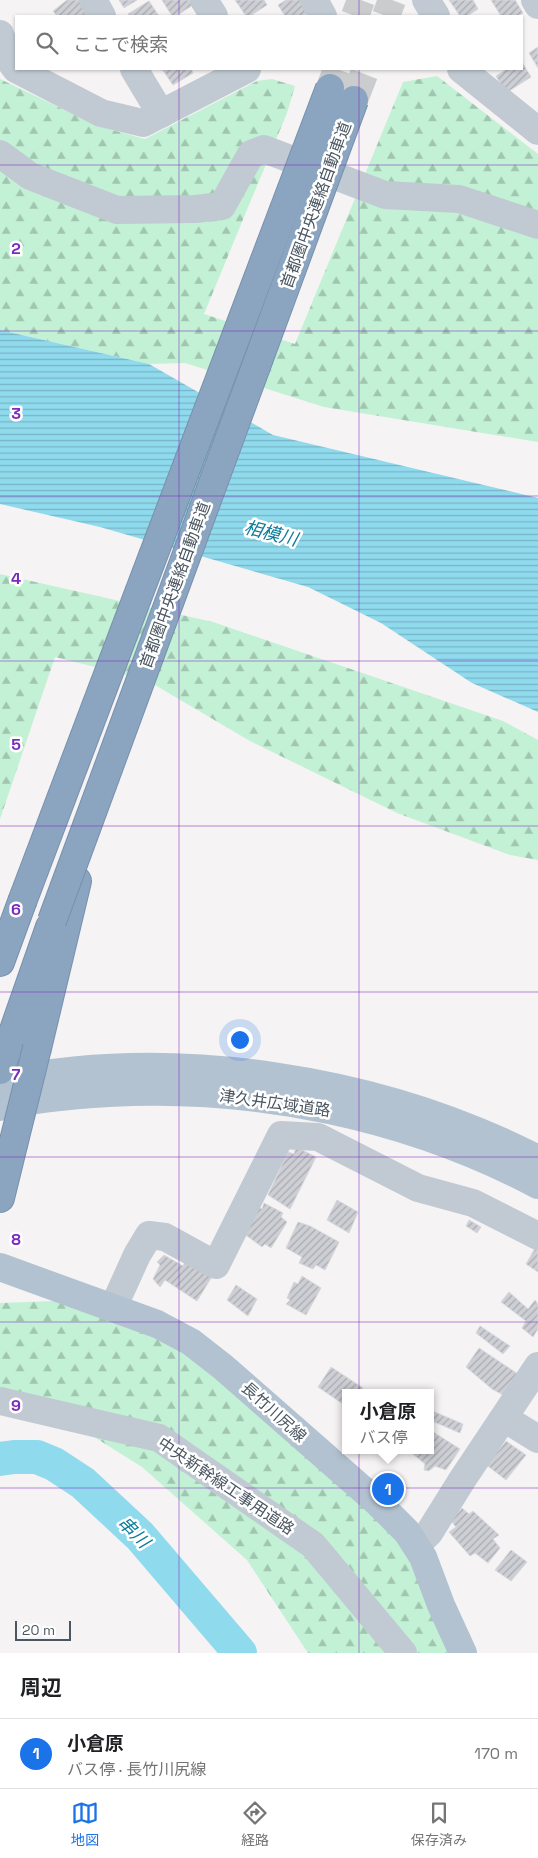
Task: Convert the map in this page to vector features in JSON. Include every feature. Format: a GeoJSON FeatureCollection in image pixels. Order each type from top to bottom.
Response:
{"type":"FeatureCollection","features":[{"type":"Feature","properties":{"kind":"highway","name":"首都圏中央連絡自動車道"},"geometry":{"type":"LineString","coordinates":[[0,962],[330,88]]}},
{"type":"Feature","properties":{"kind":"highway","name":"首都圏中央連絡自動車道"},"geometry":{"type":"LineString","coordinates":[[3,1061],[58,927],[97,797],[354,100]]}},
{"type":"Feature","properties":{"kind":"highway"},"geometry":{"type":"LineString","coordinates":[[0,1198],[37,1048],[58,927]]}},
{"type":"Feature","properties":{"kind":"main road","name":"津久井広域道路"},"geometry":{"type":"LineString","coordinates":[[0,1082],[75,1071],[118,1068],[204,1069],[289,1078],[373,1096],[412,1108],[474,1130],[538,1159]]}},
{"type":"Feature","properties":{"kind":"main road","name":"津久井広域道路"},"geometry":{"type":"LineString","coordinates":[[0,1106],[84,1094],[147,1092],[212,1094],[297,1104],[380,1122],[418,1134],[496,1165],[538,1185]]}},
{"type":"Feature","properties":{"kind":"main road","name":"長竹川尻線"},"geometry":{"type":"LineString","coordinates":[[0,1267],[174,1332],[202,1350],[384,1509],[407,1532],[416,1545],[463,1653]]}},
{"type":"Feature","properties":{"kind":"street"},"geometry":{"type":"LineString","coordinates":[[93,0],[101,15]]}},
{"type":"Feature","properties":{"kind":"street"},"geometry":{"type":"LineString","coordinates":[[204,0],[213,15]]}},
{"type":"Feature","properties":{"kind":"street"},"geometry":{"type":"LineString","coordinates":[[314,0],[322,15]]}},
{"type":"Feature","properties":{"kind":"street"},"geometry":{"type":"LineString","coordinates":[[426,0],[435,15]]}},
{"type":"Feature","properties":{"kind":"street"},"geometry":{"type":"LineString","coordinates":[[535,0],[538,5]]}},
{"type":"Feature","properties":{"kind":"street"},"geometry":{"type":"LineString","coordinates":[[0,34],[10,61],[15,68]]}},
{"type":"Feature","properties":{"kind":"street"},"geometry":{"type":"LineString","coordinates":[[18,70],[101,113],[143,124],[242,70]]}},
{"type":"Feature","properties":{"kind":"street"},"geometry":{"type":"LineString","coordinates":[[135,70],[160,114]]}},
{"type":"Feature","properties":{"kind":"street"},"geometry":{"type":"LineString","coordinates":[[462,70],[538,131]]}},
{"type":"Feature","properties":{"kind":"street"},"geometry":{"type":"LineString","coordinates":[[0,154],[30,176],[117,210],[194,209],[222,206],[251,154],[264,149],[385,195],[459,199],[538,224]]}},
{"type":"Feature","properties":{"kind":"street"},"geometry":{"type":"LineString","coordinates":[[113,1308],[137,1255],[149,1235],[165,1237],[216,1265],[281,1134],[318,1137],[418,1188],[473,1203],[538,1236]]}},
{"type":"Feature","properties":{"kind":"street"},"geometry":{"type":"LineString","coordinates":[[416,1545],[429,1533],[538,1366]]}},
{"type":"Feature","properties":{"kind":"street","name":"中央新幹線工事用道路"},"geometry":{"type":"LineString","coordinates":[[0,1401],[159,1438],[313,1545],[403,1653]]}},
{"type":"Feature","properties":{"kind":"street"},"geometry":{"type":"LineString","coordinates":[[504,1418],[538,1439]]}},
{"type":"Feature","properties":{"kind":"green space"},"geometry":{"type":"Polygon","coordinates":[[[437,76],[538,154],[538,442],[324,407],[185,363],[149,364],[0,330],[0,79],[98,126],[145,139],[257,81],[272,79],[295,86],[287,113],[204,314],[295,344],[403,82],[437,76]]]}},
{"type":"Feature","properties":{"kind":"green space"},"geometry":{"type":"Polygon","coordinates":[[[0,574],[213,622],[503,721],[538,740],[538,860],[510,855],[397,813],[250,741],[155,685],[120,673],[55,657],[0,819],[0,574]]]}},
{"type":"Feature","properties":{"kind":"green space"},"geometry":{"type":"Polygon","coordinates":[[[83,1300],[196,1356],[407,1545],[455,1653],[308,1653],[247,1560],[142,1467],[91,1435],[0,1400],[0,1303],[83,1300]]]}},
{"type":"Feature","properties":{"kind":"water","name":"相模川"},"geometry":{"type":"Polygon","coordinates":[[[0,330],[149,364],[273,435],[538,498],[538,712],[472,683],[381,623],[308,587],[100,527],[0,504],[0,330]]]}},
{"type":"Feature","properties":{"kind":"building"},"geometry":{"type":"Polygon","coordinates":[[[67,0],[81,0],[92,15],[56,15],[53,11],[67,0]]]}},
{"type":"Feature","properties":{"kind":"building"},"geometry":{"type":"Polygon","coordinates":[[[119,0],[137,0],[124,8],[119,0]]]}},
{"type":"Feature","properties":{"kind":"building"},"geometry":{"type":"Polygon","coordinates":[[[162,0],[190,0],[193,5],[178,15],[171,15],[162,0]]]}},
{"type":"Feature","properties":{"kind":"building"},"geometry":{"type":"Polygon","coordinates":[[[235,0],[264,0],[267,5],[252,15],[245,15],[235,0]]]}},
{"type":"Feature","properties":{"kind":"building"},"geometry":{"type":"Polygon","coordinates":[[[286,0],[303,0],[310,11],[304,15],[284,15],[278,5],[286,0]]]}},
{"type":"Feature","properties":{"kind":"building"},"geometry":{"type":"Polygon","coordinates":[[[449,0],[473,0],[478,9],[469,15],[459,15],[449,0]]]}},
{"type":"Feature","properties":{"kind":"building"},"geometry":{"type":"Polygon","coordinates":[[[491,0],[515,0],[523,13],[519,15],[500,15],[491,0]]]}},
{"type":"Feature","properties":{"kind":"building"},"geometry":{"type":"Polygon","coordinates":[[[149,1],[158,15],[129,15],[149,1]]]}},
{"type":"Feature","properties":{"kind":"building"},"geometry":{"type":"Polygon","coordinates":[[[538,47],[538,68],[529,53],[538,47]]]}},
{"type":"Feature","properties":{"kind":"building"},"geometry":{"type":"Polygon","coordinates":[[[523,64],[531,77],[506,93],[496,76],[505,70],[523,70],[523,64]]]}},
{"type":"Feature","properties":{"kind":"building"},"geometry":{"type":"Polygon","coordinates":[[[163,70],[192,70],[193,73],[173,85],[163,70]]]}},
{"type":"Feature","properties":{"kind":"building"},"geometry":{"type":"Polygon","coordinates":[[[296,1147],[316,1157],[290,1209],[268,1195],[288,1152],[294,1154],[296,1147]]]}},
{"type":"Feature","properties":{"kind":"building"},"geometry":{"type":"Polygon","coordinates":[[[337,1200],[358,1212],[349,1233],[327,1220],[337,1200]]]}},
{"type":"Feature","properties":{"kind":"building"},"geometry":{"type":"Polygon","coordinates":[[[264,1203],[283,1213],[281,1217],[287,1222],[271,1248],[265,1244],[262,1247],[243,1233],[257,1206],[262,1209],[264,1203]]]}},
{"type":"Feature","properties":{"kind":"building"},"geometry":{"type":"Polygon","coordinates":[[[469,1220],[481,1227],[477,1233],[466,1226],[469,1220]]]}},
{"type":"Feature","properties":{"kind":"building"},"geometry":{"type":"Polygon","coordinates":[[[298,1222],[310,1226],[339,1242],[325,1270],[316,1265],[313,1269],[299,1263],[302,1257],[286,1248],[298,1222]]]}},
{"type":"Feature","properties":{"kind":"building"},"geometry":{"type":"Polygon","coordinates":[[[538,1245],[538,1272],[526,1264],[538,1245]]]}},
{"type":"Feature","properties":{"kind":"building"},"geometry":{"type":"Polygon","coordinates":[[[164,1255],[183,1266],[187,1259],[213,1275],[197,1301],[165,1280],[160,1287],[153,1279],[160,1265],[157,1262],[164,1255]]]}},
{"type":"Feature","properties":{"kind":"building"},"geometry":{"type":"Polygon","coordinates":[[[302,1276],[321,1288],[306,1315],[286,1304],[290,1300],[287,1298],[294,1282],[298,1284],[302,1276]]]}},
{"type":"Feature","properties":{"kind":"building"},"geometry":{"type":"Polygon","coordinates":[[[236,1285],[257,1299],[248,1316],[227,1300],[236,1285]]]}},
{"type":"Feature","properties":{"kind":"building"},"geometry":{"type":"Polygon","coordinates":[[[509,1292],[528,1309],[535,1300],[538,1304],[538,1329],[533,1337],[522,1328],[526,1321],[501,1302],[509,1292]]]}},
{"type":"Feature","properties":{"kind":"building"},"geometry":{"type":"Polygon","coordinates":[[[480,1326],[510,1346],[503,1354],[476,1333],[480,1326]]]}},
{"type":"Feature","properties":{"kind":"building"},"geometry":{"type":"Polygon","coordinates":[[[479,1348],[518,1374],[505,1396],[492,1389],[466,1367],[479,1348]]]}},
{"type":"Feature","properties":{"kind":"building"},"geometry":{"type":"Polygon","coordinates":[[[331,1367],[363,1388],[342,1389],[342,1403],[318,1387],[331,1367]]]}},
{"type":"Feature","properties":{"kind":"building"},"geometry":{"type":"Polygon","coordinates":[[[434,1412],[463,1424],[460,1433],[434,1422],[434,1412]]]}},
{"type":"Feature","properties":{"kind":"building"},"geometry":{"type":"Polygon","coordinates":[[[434,1433],[460,1449],[446,1470],[435,1466],[429,1471],[424,1470],[425,1464],[413,1454],[434,1454],[434,1433]]]}},
{"type":"Feature","properties":{"kind":"building"},"geometry":{"type":"Polygon","coordinates":[[[506,1441],[526,1455],[506,1480],[484,1463],[490,1461],[506,1441]]]}},
{"type":"Feature","properties":{"kind":"building"},"geometry":{"type":"Polygon","coordinates":[[[462,1508],[469,1514],[473,1511],[499,1535],[493,1539],[500,1548],[488,1563],[475,1553],[470,1556],[449,1532],[456,1527],[451,1521],[462,1508]]]}},
{"type":"Feature","properties":{"kind":"building"},"geometry":{"type":"Polygon","coordinates":[[[511,1550],[527,1562],[511,1581],[495,1570],[511,1550]]]}},
{"type":"Feature","properties":{"kind":"waterway","name":"串川"},"geometry":{"type":"LineString","coordinates":[[0,1459],[37,1457],[54,1464],[83,1483],[140,1536],[240,1653]]}},
{"type":"Feature","properties":{"kind":"tunnel"},"geometry":{"type":"LineString","coordinates":[[355,15],[361,0]]}},
{"type":"Feature","properties":{"kind":"tunnel"},"geometry":{"type":"LineString","coordinates":[[386,15],[392,0]]}},
{"type":"Feature","properties":{"kind":"tunnel"},"geometry":{"type":"LineString","coordinates":[[330,88],[337,70]]}},
{"type":"Feature","properties":{"kind":"tunnel"},"geometry":{"type":"LineString","coordinates":[[354,100],[366,70]]}},
{"type":"Feature","properties":{"kind":"place","name":"小倉原"},"geometry":{"type":"Point","coordinates":[388,1489]}}]}
